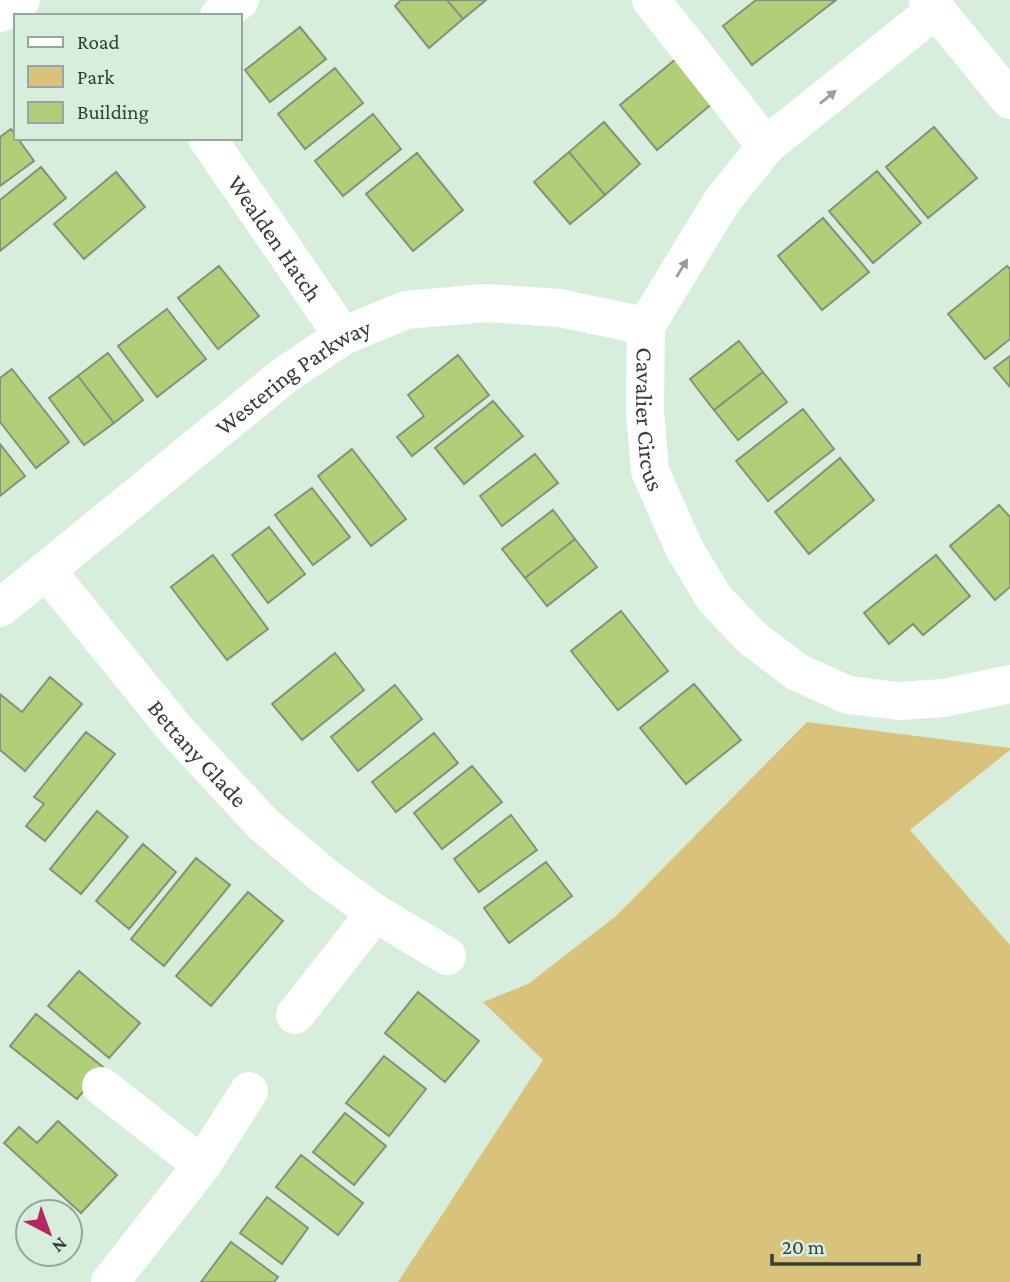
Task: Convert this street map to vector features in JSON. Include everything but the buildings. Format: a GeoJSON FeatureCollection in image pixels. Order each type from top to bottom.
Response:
{"type":"FeatureCollection","features":[{"type":"Feature","properties":{"kind":"street"},"geometry":{"type":"LineString","coordinates":[[0,13],[20,0]]}},
{"type":"Feature","properties":{"kind":"street"},"geometry":{"type":"LineString","coordinates":[[222,14],[240,0]]}},
{"type":"Feature","properties":{"kind":"street"},"geometry":{"type":"LineString","coordinates":[[652,0],[766,146]]}},
{"type":"Feature","properties":{"kind":"street"},"geometry":{"type":"LineString","coordinates":[[932,5],[1010,100]]}},
{"type":"Feature","properties":{"kind":"street","name":"Cavalier Circus"},"geometry":{"type":"LineString","coordinates":[[932,5],[766,146],[722,201],[646,326],[645,411],[650,471],[690,558],[714,598],[751,638],[797,672],[848,695],[899,701],[944,698],[1010,684]]}},
{"type":"Feature","properties":{"kind":"street","name":"Wealden Hatch"},"geometry":{"type":"LineString","coordinates":[[208,140],[343,336]]}},
{"type":"Feature","properties":{"kind":"street","name":"Westering Parkway"},"geometry":{"type":"LineString","coordinates":[[0,608],[285,375],[343,336],[406,310],[486,303],[559,308],[646,326]]}},
{"type":"Feature","properties":{"kind":"street","name":"Bettany Glade"},"geometry":{"type":"LineString","coordinates":[[46,570],[176,730],[263,824],[323,876],[375,913],[447,956]]}},
{"type":"Feature","properties":{"kind":"street"},"geometry":{"type":"LineString","coordinates":[[295,1015],[375,913]]}},
{"type":"Feature","properties":{"kind":"street"},"geometry":{"type":"LineString","coordinates":[[101,1086],[202,1165]]}},
{"type":"Feature","properties":{"kind":"street"},"geometry":{"type":"LineString","coordinates":[[110,1282],[202,1165],[249,1091]]}},
{"type":"Feature","properties":{"kind":"green space"},"geometry":{"type":"Polygon","coordinates":[[[807,722],[1010,748],[910,830],[1010,945],[1010,1282],[398,1282],[543,1060],[483,1002],[528,984],[616,916],[807,722]]]}}]}
